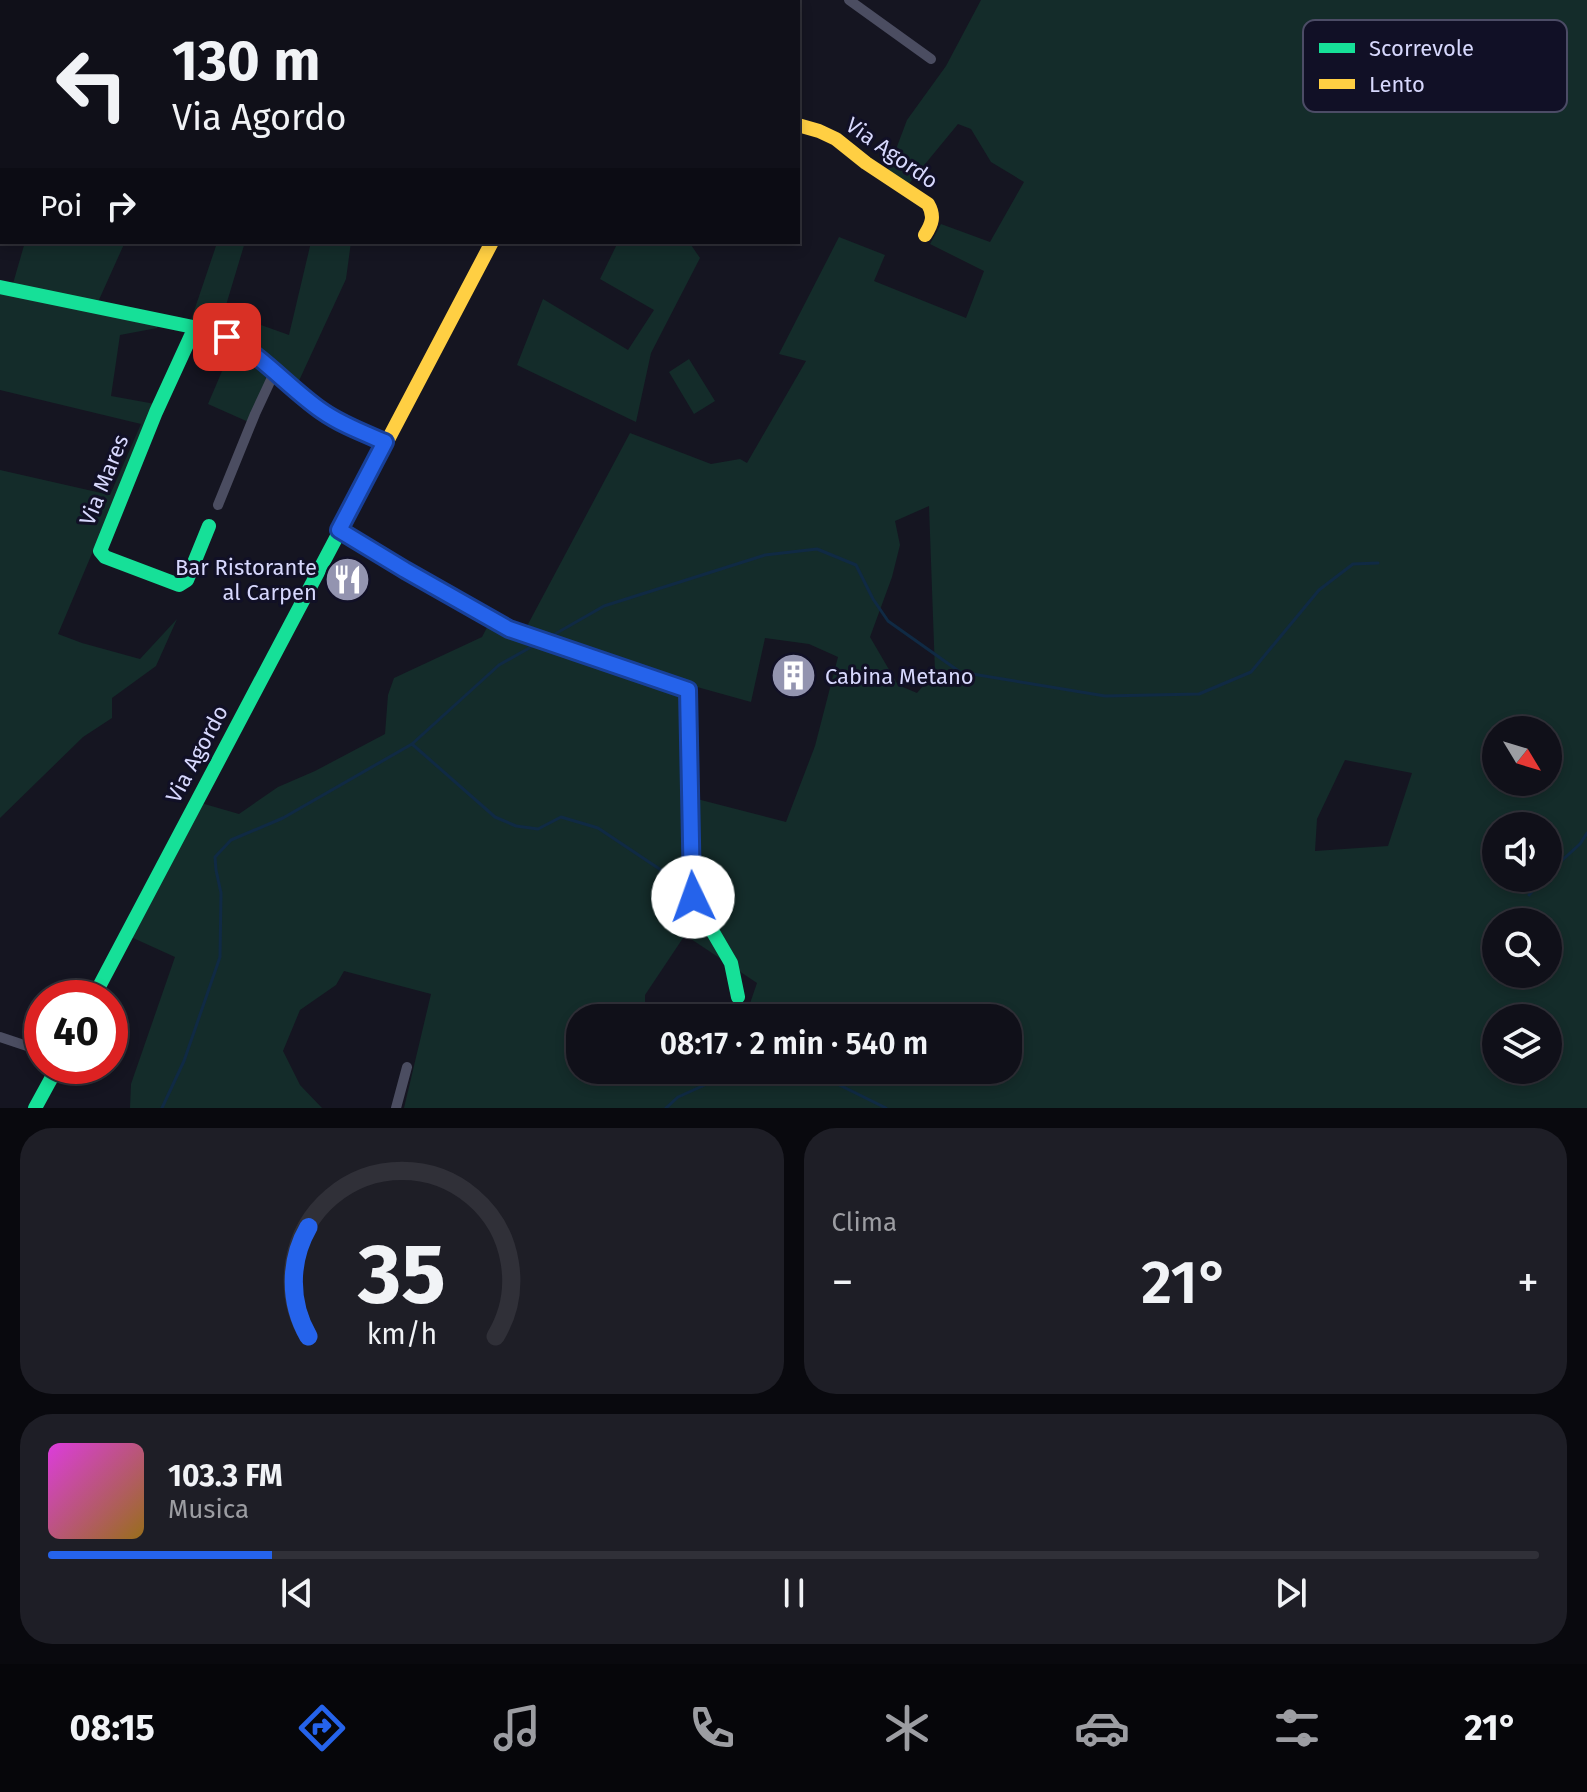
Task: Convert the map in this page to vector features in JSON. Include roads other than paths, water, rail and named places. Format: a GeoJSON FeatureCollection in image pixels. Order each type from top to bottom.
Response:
{"type":"FeatureCollection","features":[{"type":"Feature","properties":{"kind":"street"},"geometry":{"type":"LineString","coordinates":[[849,0],[931,59]]}},
{"type":"Feature","properties":{"kind":"street","name":"Via Agordo"},"geometry":{"type":"LineString","coordinates":[[800,126],[836,139],[928,204],[933,218],[925,235]]}},
{"type":"Feature","properties":{"kind":"street","name":"Via Agordo"},"geometry":{"type":"LineString","coordinates":[[102,980],[491,244]]}},
{"type":"Feature","properties":{"kind":"street"},"geometry":{"type":"LineString","coordinates":[[0,287],[195,327],[227,337],[245,346],[321,410],[385,442]]}},
{"type":"Feature","properties":{"kind":"street","name":"Via Mares"},"geometry":{"type":"LineString","coordinates":[[195,327],[156,412],[100,551],[105,557],[179,585],[187,580],[209,526]]}},
{"type":"Feature","properties":{"kind":"street"},"geometry":{"type":"LineString","coordinates":[[218,505],[275,371]]}},
{"type":"Feature","properties":{"kind":"street"},"geometry":{"type":"LineString","coordinates":[[339,530],[509,629],[688,690],[692,891],[706,922],[731,963],[738,997]]}},
{"type":"Feature","properties":{"kind":"street"},"geometry":{"type":"LineString","coordinates":[[0,1037],[24,1045]]}},
{"type":"Feature","properties":{"kind":"street"},"geometry":{"type":"LineString","coordinates":[[396,1108],[407,1067]]}},
{"type":"Feature","properties":{"kind":"street"},"geometry":{"type":"LineString","coordinates":[[35,1108],[48,1084]]}},
{"type":"Feature","properties":{"kind":"waterway"},"geometry":{"type":"LineString","coordinates":[[548,638],[604,606],[765,555],[817,549],[856,565],[888,621],[960,672],[1105,696],[1199,694],[1251,672],[1319,590],[1353,564],[1378,563]]}},
{"type":"Feature","properties":{"kind":"waterway"},"geometry":{"type":"LineString","coordinates":[[162,1108],[184,1061],[220,957],[221,893],[215,857],[231,840],[283,818],[412,744],[499,665],[538,643]]}},
{"type":"Feature","properties":{"kind":"waterway"},"geometry":{"type":"LineString","coordinates":[[412,744],[495,817],[516,826],[538,829],[561,817],[598,828],[661,870]]}},
{"type":"Feature","properties":{"kind":"waterway"},"geometry":{"type":"LineString","coordinates":[[1562,860],[1587,833]]}},
{"type":"Feature","properties":{"kind":"waterway"},"geometry":{"type":"LineString","coordinates":[[1529,895],[1532,892]]}},
{"type":"Feature","properties":{"kind":"waterway"},"geometry":{"type":"LineString","coordinates":[[666,1108],[678,1097],[707,1084]]}},
{"type":"Feature","properties":{"kind":"waterway"},"geometry":{"type":"LineString","coordinates":[[837,1084],[886,1108]]}},
{"type":"Feature","properties":{"kind":"place","name":"Bar Ristorante al Carpen"},"geometry":{"type":"Point","coordinates":[348,580]}},
{"type":"Feature","properties":{"kind":"place","name":"Cabina Metano"},"geometry":{"type":"Point","coordinates":[794,676]}}]}
